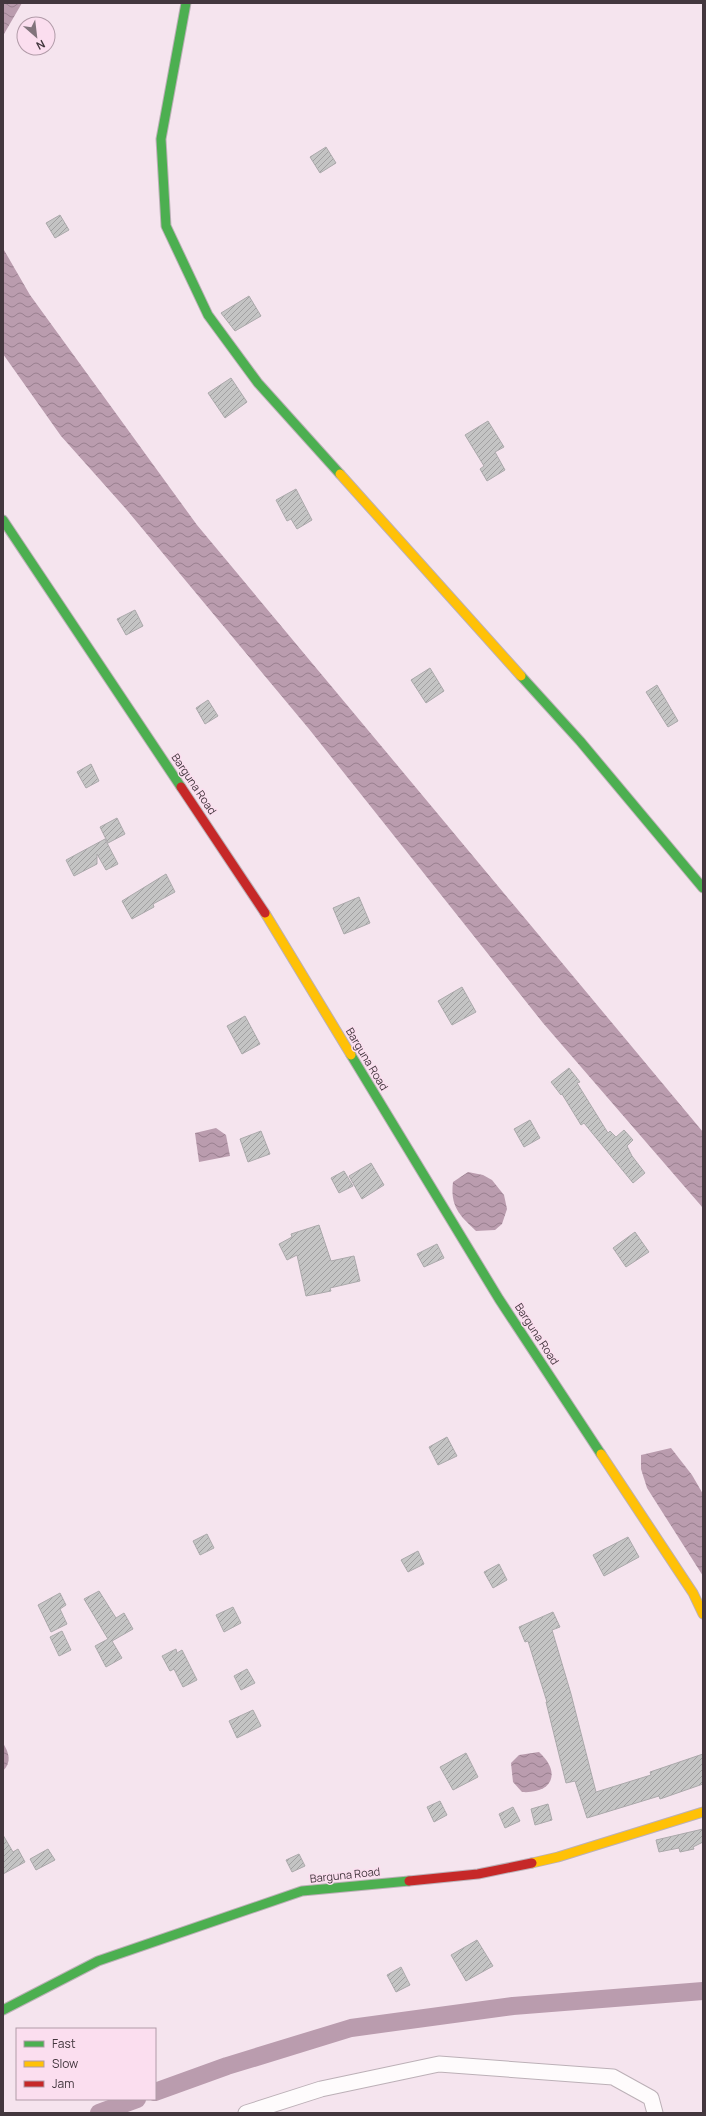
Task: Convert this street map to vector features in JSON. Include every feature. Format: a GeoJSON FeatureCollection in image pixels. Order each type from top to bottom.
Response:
{"type":"FeatureCollection","features":[{"type":"Feature","properties":{"kind":"main road"},"geometry":{"type":"LineString","coordinates":[[186,3],[161,138],[166,226],[208,315],[258,383],[580,741],[703,888]]}},
{"type":"Feature","properties":{"kind":"main road","name":"Barguna Road"},"geometry":{"type":"LineString","coordinates":[[3,520],[258,902],[499,1299],[693,1593],[703,1614]]}},
{"type":"Feature","properties":{"kind":"main road","name":"Barguna Road"},"geometry":{"type":"LineString","coordinates":[[3,2010],[98,1961],[302,1892],[478,1874],[558,1857],[703,1812]]}},
{"type":"Feature","properties":{"kind":"street"},"geometry":{"type":"LineString","coordinates":[[246,2113],[321,2089],[439,2064],[613,2077],[651,2098],[655,2113]]}},
{"type":"Feature","properties":{"kind":"water"},"geometry":{"type":"Polygon","coordinates":[[[3,3],[22,3],[4,34],[3,44],[3,3]]]}},
{"type":"Feature","properties":{"kind":"water"},"geometry":{"type":"Polygon","coordinates":[[[3,245],[4,250],[30,295],[197,525],[703,1132],[703,1208],[543,1023],[309,729],[126,509],[61,436],[3,354],[3,245]]]}},
{"type":"Feature","properties":{"kind":"water"},"geometry":{"type":"Polygon","coordinates":[[[216,1128],[226,1135],[230,1156],[199,1162],[195,1133],[216,1128]]]}},
{"type":"Feature","properties":{"kind":"water"},"geometry":{"type":"Polygon","coordinates":[[[468,1172],[483,1175],[492,1180],[504,1195],[507,1209],[502,1224],[495,1230],[476,1231],[460,1215],[454,1204],[452,1190],[453,1182],[468,1172]]]}},
{"type":"Feature","properties":{"kind":"water"},"geometry":{"type":"Polygon","coordinates":[[[671,1448],[692,1475],[703,1494],[703,1576],[647,1488],[641,1469],[641,1455],[671,1448]]]}},
{"type":"Feature","properties":{"kind":"water"},"geometry":{"type":"Polygon","coordinates":[[[3,1743],[7,1750],[9,1761],[3,1771],[3,1743]]]}},
{"type":"Feature","properties":{"kind":"water"},"geometry":{"type":"Polygon","coordinates":[[[539,1752],[550,1767],[552,1774],[550,1781],[547,1786],[541,1790],[522,1792],[513,1782],[511,1763],[519,1755],[539,1752]]]}},
{"type":"Feature","properties":{"kind":"building"},"geometry":{"type":"Polygon","coordinates":[[[326,147],[336,163],[320,173],[310,157],[326,147]]]}},
{"type":"Feature","properties":{"kind":"building"},"geometry":{"type":"Polygon","coordinates":[[[60,215],[69,230],[55,238],[46,223],[60,215]]]}},
{"type":"Feature","properties":{"kind":"building"},"geometry":{"type":"Polygon","coordinates":[[[249,296],[261,316],[235,331],[221,313],[249,296]]]}},
{"type":"Feature","properties":{"kind":"building"},"geometry":{"type":"Polygon","coordinates":[[[231,378],[247,402],[225,418],[208,393],[231,378]]]}},
{"type":"Feature","properties":{"kind":"building"},"geometry":{"type":"Polygon","coordinates":[[[488,421],[504,447],[495,452],[505,470],[487,481],[480,469],[484,466],[465,435],[488,421]]]}},
{"type":"Feature","properties":{"kind":"building"},"geometry":{"type":"Polygon","coordinates":[[[296,489],[312,520],[297,529],[291,519],[287,521],[276,500],[296,489]]]}},
{"type":"Feature","properties":{"kind":"building"},"geometry":{"type":"Polygon","coordinates":[[[135,610],[143,626],[126,635],[117,619],[135,610]]]}},
{"type":"Feature","properties":{"kind":"building"},"geometry":{"type":"Polygon","coordinates":[[[430,668],[444,691],[426,703],[411,680],[430,668]]]}},
{"type":"Feature","properties":{"kind":"building"},"geometry":{"type":"Polygon","coordinates":[[[657,685],[678,721],[668,727],[646,692],[657,685]]]}},
{"type":"Feature","properties":{"kind":"building"},"geometry":{"type":"Polygon","coordinates":[[[208,700],[218,716],[205,724],[196,708],[208,700]]]}},
{"type":"Feature","properties":{"kind":"building"},"geometry":{"type":"Polygon","coordinates":[[[91,764],[99,781],[86,788],[77,772],[91,764]]]}},
{"type":"Feature","properties":{"kind":"building"},"geometry":{"type":"Polygon","coordinates":[[[117,818],[125,834],[108,843],[100,827],[117,818]]]}},
{"type":"Feature","properties":{"kind":"building"},"geometry":{"type":"Polygon","coordinates":[[[105,839],[118,864],[106,870],[97,854],[97,864],[74,876],[66,860],[105,839]]]}},
{"type":"Feature","properties":{"kind":"building"},"geometry":{"type":"Polygon","coordinates":[[[166,874],[175,892],[153,904],[154,907],[132,919],[122,901],[166,874]]]}},
{"type":"Feature","properties":{"kind":"building"},"geometry":{"type":"Polygon","coordinates":[[[359,897],[370,923],[344,934],[333,908],[359,897]]]}},
{"type":"Feature","properties":{"kind":"building"},"geometry":{"type":"Polygon","coordinates":[[[462,987],[476,1012],[452,1025],[438,1001],[462,987]]]}},
{"type":"Feature","properties":{"kind":"building"},"geometry":{"type":"Polygon","coordinates":[[[245,1016],[260,1044],[242,1054],[227,1026],[245,1016]]]}},
{"type":"Feature","properties":{"kind":"building"},"geometry":{"type":"Polygon","coordinates":[[[569,1068],[580,1082],[577,1083],[608,1133],[610,1131],[616,1137],[624,1130],[633,1140],[627,1146],[632,1156],[645,1173],[633,1183],[584,1123],[581,1125],[562,1094],[561,1095],[551,1082],[569,1068]]]}},
{"type":"Feature","properties":{"kind":"building"},"geometry":{"type":"Polygon","coordinates":[[[530,1120],[540,1138],[524,1147],[514,1129],[530,1120]]]}},
{"type":"Feature","properties":{"kind":"building"},"geometry":{"type":"Polygon","coordinates":[[[261,1131],[270,1154],[248,1162],[240,1139],[261,1131]]]}},
{"type":"Feature","properties":{"kind":"building"},"geometry":{"type":"Polygon","coordinates":[[[371,1163],[384,1185],[362,1199],[349,1176],[371,1163]]]}},
{"type":"Feature","properties":{"kind":"building"},"geometry":{"type":"Polygon","coordinates":[[[344,1171],[353,1186],[339,1193],[331,1178],[344,1171]]]}},
{"type":"Feature","properties":{"kind":"building"},"geometry":{"type":"Polygon","coordinates":[[[319,1225],[331,1261],[354,1256],[360,1281],[330,1288],[331,1291],[306,1296],[297,1255],[287,1260],[279,1244],[292,1237],[291,1234],[319,1225]]]}},
{"type":"Feature","properties":{"kind":"building"},"geometry":{"type":"Polygon","coordinates":[[[635,1232],[649,1252],[626,1267],[613,1248],[635,1232]]]}},
{"type":"Feature","properties":{"kind":"building"},"geometry":{"type":"Polygon","coordinates":[[[437,1244],[444,1258],[424,1267],[417,1254],[437,1244]]]}},
{"type":"Feature","properties":{"kind":"building"},"geometry":{"type":"Polygon","coordinates":[[[447,1437],[457,1456],[438,1465],[429,1447],[447,1437]]]}},
{"type":"Feature","properties":{"kind":"building"},"geometry":{"type":"Polygon","coordinates":[[[207,1534],[214,1548],[200,1555],[193,1541],[207,1534]]]}},
{"type":"Feature","properties":{"kind":"building"},"geometry":{"type":"Polygon","coordinates":[[[628,1537],[639,1557],[604,1576],[593,1555],[628,1537]]]}},
{"type":"Feature","properties":{"kind":"building"},"geometry":{"type":"Polygon","coordinates":[[[418,1551],[424,1564],[408,1572],[401,1560],[418,1551]]]}},
{"type":"Feature","properties":{"kind":"building"},"geometry":{"type":"Polygon","coordinates":[[[499,1564],[507,1580],[493,1588],[484,1572],[499,1564]]]}},
{"type":"Feature","properties":{"kind":"building"},"geometry":{"type":"Polygon","coordinates":[[[99,1591],[116,1618],[124,1613],[133,1629],[112,1641],[122,1658],[106,1667],[95,1646],[108,1639],[84,1599],[99,1591]]]}},
{"type":"Feature","properties":{"kind":"building"},"geometry":{"type":"Polygon","coordinates":[[[60,1593],[66,1605],[60,1609],[67,1624],[51,1632],[38,1605],[60,1593]]]}},
{"type":"Feature","properties":{"kind":"building"},"geometry":{"type":"Polygon","coordinates":[[[233,1607],[241,1623],[224,1632],[216,1615],[233,1607]]]}},
{"type":"Feature","properties":{"kind":"building"},"geometry":{"type":"Polygon","coordinates":[[[553,1612],[560,1627],[552,1630],[571,1694],[596,1792],[651,1775],[650,1772],[703,1754],[703,1784],[660,1799],[659,1796],[587,1818],[575,1781],[566,1783],[547,1702],[528,1641],[525,1642],[519,1627],[553,1612]]]}},
{"type":"Feature","properties":{"kind":"building"},"geometry":{"type":"Polygon","coordinates":[[[62,1631],[71,1650],[59,1656],[50,1637],[62,1631]]]}},
{"type":"Feature","properties":{"kind":"building"},"geometry":{"type":"Polygon","coordinates":[[[176,1649],[177,1653],[182,1650],[197,1680],[183,1687],[174,1669],[170,1671],[162,1656],[176,1649]]]}},
{"type":"Feature","properties":{"kind":"building"},"geometry":{"type":"Polygon","coordinates":[[[247,1669],[255,1683],[241,1690],[234,1676],[247,1669]]]}},
{"type":"Feature","properties":{"kind":"building"},"geometry":{"type":"Polygon","coordinates":[[[253,1710],[261,1726],[237,1738],[229,1721],[253,1710]]]}},
{"type":"Feature","properties":{"kind":"building"},"geometry":{"type":"Polygon","coordinates":[[[466,1753],[478,1777],[453,1790],[440,1767],[466,1753]]]}},
{"type":"Feature","properties":{"kind":"building"},"geometry":{"type":"Polygon","coordinates":[[[440,1801],[447,1815],[434,1822],[427,1807],[440,1801]]]}},
{"type":"Feature","properties":{"kind":"building"},"geometry":{"type":"Polygon","coordinates":[[[548,1804],[552,1820],[535,1825],[531,1809],[548,1804]]]}},
{"type":"Feature","properties":{"kind":"building"},"geometry":{"type":"Polygon","coordinates":[[[513,1807],[520,1821],[505,1828],[499,1814],[513,1807]]]}},
{"type":"Feature","properties":{"kind":"building"},"geometry":{"type":"Polygon","coordinates":[[[703,1829],[703,1842],[693,1847],[694,1849],[680,1852],[679,1848],[659,1852],[656,1840],[703,1829]]]}},
{"type":"Feature","properties":{"kind":"building"},"geometry":{"type":"Polygon","coordinates":[[[3,1835],[13,1852],[18,1849],[25,1862],[3,1874],[3,1835]]]}},
{"type":"Feature","properties":{"kind":"building"},"geometry":{"type":"Polygon","coordinates":[[[48,1849],[55,1860],[36,1870],[30,1859],[48,1849]]]}},
{"type":"Feature","properties":{"kind":"building"},"geometry":{"type":"Polygon","coordinates":[[[299,1854],[305,1866],[292,1872],[286,1860],[299,1854]]]}},
{"type":"Feature","properties":{"kind":"building"},"geometry":{"type":"Polygon","coordinates":[[[477,1940],[493,1966],[466,1981],[451,1955],[477,1940]]]}},
{"type":"Feature","properties":{"kind":"building"},"geometry":{"type":"Polygon","coordinates":[[[401,1967],[410,1985],[396,1992],[387,1975],[401,1967]]]}},
{"type":"Feature","properties":{"kind":"waterway"},"geometry":{"type":"LineString","coordinates":[[156,2092],[227,2066],[351,2028],[513,2006],[703,1991]]}},
{"type":"Feature","properties":{"kind":"waterway"},"geometry":{"type":"LineString","coordinates":[[99,2113],[134,2100]]}},
{"type":"Feature","properties":{"kind":"traffic: fast"},"geometry":{"type":"LineString","coordinates":[[186,3],[161,139],[166,226],[208,315],[258,383],[340,474]]}},
{"type":"Feature","properties":{"kind":"traffic: fast"},"geometry":{"type":"LineString","coordinates":[[3,520],[181,787]]}},
{"type":"Feature","properties":{"kind":"traffic: fast"},"geometry":{"type":"LineString","coordinates":[[521,676],[580,741],[703,888]]}},
{"type":"Feature","properties":{"kind":"traffic: fast"},"geometry":{"type":"LineString","coordinates":[[351,1055],[499,1299],[601,1454]]}},
{"type":"Feature","properties":{"kind":"traffic: fast"},"geometry":{"type":"LineString","coordinates":[[3,2010],[98,1961],[302,1891],[409,1881]]}},
{"type":"Feature","properties":{"kind":"traffic: slow"},"geometry":{"type":"LineString","coordinates":[[340,474],[521,676]]}},
{"type":"Feature","properties":{"kind":"traffic: slow"},"geometry":{"type":"LineString","coordinates":[[265,913],[351,1055]]}},
{"type":"Feature","properties":{"kind":"traffic: slow"},"geometry":{"type":"LineString","coordinates":[[601,1454],[693,1593],[703,1614]]}},
{"type":"Feature","properties":{"kind":"traffic: slow"},"geometry":{"type":"LineString","coordinates":[[532,1863],[558,1857],[703,1812]]}},
{"type":"Feature","properties":{"kind":"traffic: jam"},"geometry":{"type":"LineString","coordinates":[[181,787],[265,913]]}},
{"type":"Feature","properties":{"kind":"traffic: jam"},"geometry":{"type":"LineString","coordinates":[[409,1881],[478,1874],[532,1863]]}}]}
